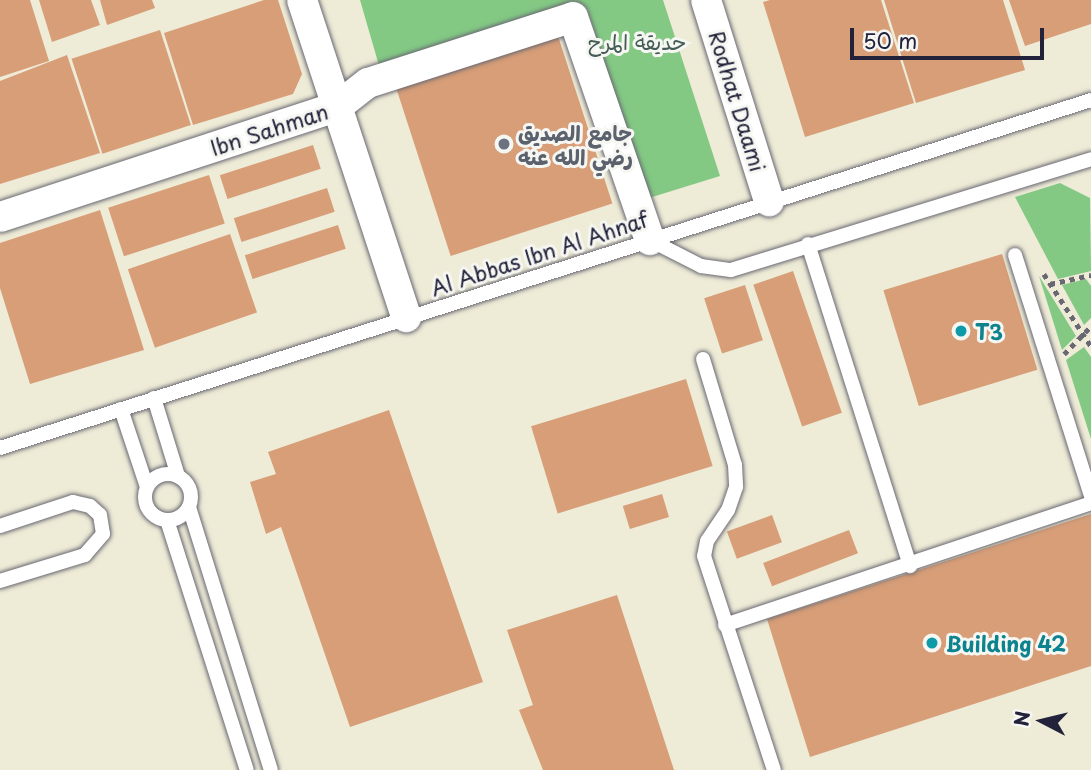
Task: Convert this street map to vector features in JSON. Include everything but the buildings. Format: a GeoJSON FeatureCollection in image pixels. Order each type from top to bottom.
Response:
{"type":"FeatureCollection","features":[{"type":"Feature","properties":{"kind":"street"},"geometry":{"type":"LineString","coordinates":[[302,0],[406,317]]}},
{"type":"Feature","properties":{"kind":"street","name":"Rodhat Daami"},"geometry":{"type":"LineString","coordinates":[[706,0],[769,201]]}},
{"type":"Feature","properties":{"kind":"street","name":"Ibn Sahman"},"geometry":{"type":"LineString","coordinates":[[0,217],[337,107],[368,83],[572,17],[650,240]]}},
{"type":"Feature","properties":{"kind":"lane","name":"Al Abbas Ibn Al Ahnaf"},"geometry":{"type":"LineString","coordinates":[[0,448],[1091,100]]}},
{"type":"Feature","properties":{"kind":"lane"},"geometry":{"type":"LineString","coordinates":[[650,240],[701,266],[731,270],[808,244],[1091,159]]}},
{"type":"Feature","properties":{"kind":"lane"},"geometry":{"type":"LineString","coordinates":[[808,244],[910,566]]}},
{"type":"Feature","properties":{"kind":"lane"},"geometry":{"type":"LineString","coordinates":[[1017,259],[1091,496]]}},
{"type":"Feature","properties":{"kind":"lane"},"geometry":{"type":"LineString","coordinates":[[703,359],[735,466],[736,487],[707,541],[704,556],[774,770]]}},
{"type":"Feature","properties":{"kind":"lane"},"geometry":{"type":"LineString","coordinates":[[155,398],[178,476],[190,489],[189,507],[271,770]]}},
{"type":"Feature","properties":{"kind":"lane"},"geometry":{"type":"LineString","coordinates":[[121,409],[148,487],[146,505],[151,513],[167,520],[247,770]]}},
{"type":"Feature","properties":{"kind":"lane"},"geometry":{"type":"LineString","coordinates":[[148,487],[161,475],[178,476]]}},
{"type":"Feature","properties":{"kind":"lane"},"geometry":{"type":"LineString","coordinates":[[0,526],[74,502],[90,506],[100,515],[103,534],[85,555],[0,581]]}},
{"type":"Feature","properties":{"kind":"lane"},"geometry":{"type":"LineString","coordinates":[[725,625],[910,566],[1091,503]]}},
{"type":"Feature","properties":{"kind":"lane"},"geometry":{"type":"LineString","coordinates":[[167,520],[189,507]]}},
{"type":"Feature","properties":{"kind":"path"},"geometry":{"type":"LineString","coordinates":[[1017,259],[1034,258],[1082,336],[1091,346]]}},
{"type":"Feature","properties":{"kind":"path"},"geometry":{"type":"LineString","coordinates":[[1050,284],[1091,275]]}},
{"type":"Feature","properties":{"kind":"path"},"geometry":{"type":"LineString","coordinates":[[1051,367],[1091,326]]}},
{"type":"Feature","properties":{"kind":"green space","name":"حديقة المرح"},"geometry":{"type":"Polygon","coordinates":[[[360,0],[663,0],[720,176],[649,198],[587,9],[570,7],[380,69],[360,0]]]}},
{"type":"Feature","properties":{"kind":"green space"},"geometry":{"type":"Polygon","coordinates":[[[1060,183],[1090,198],[1091,271],[1058,279],[1015,197],[1060,183]]]}},
{"type":"Feature","properties":{"kind":"green space"},"geometry":{"type":"Polygon","coordinates":[[[1039,276],[1076,336],[1062,350],[1039,276]]]}},
{"type":"Feature","properties":{"kind":"green space"},"geometry":{"type":"Polygon","coordinates":[[[1086,279],[1091,286],[1091,318],[1084,325],[1062,285],[1086,279]]]}},
{"type":"Feature","properties":{"kind":"green space"},"geometry":{"type":"Polygon","coordinates":[[[1084,347],[1091,357],[1091,439],[1066,360],[1084,347]]]}},
{"type":"Feature","properties":{"kind":"place","name":"جامع الصديق رضي الله عنه"},"geometry":{"type":"Point","coordinates":[504,144]}},
{"type":"Feature","properties":{"kind":"place","name":"T3"},"geometry":{"type":"Point","coordinates":[961,331]}},
{"type":"Feature","properties":{"kind":"place","name":"Building 42"},"geometry":{"type":"Point","coordinates":[932,643]}}]}
